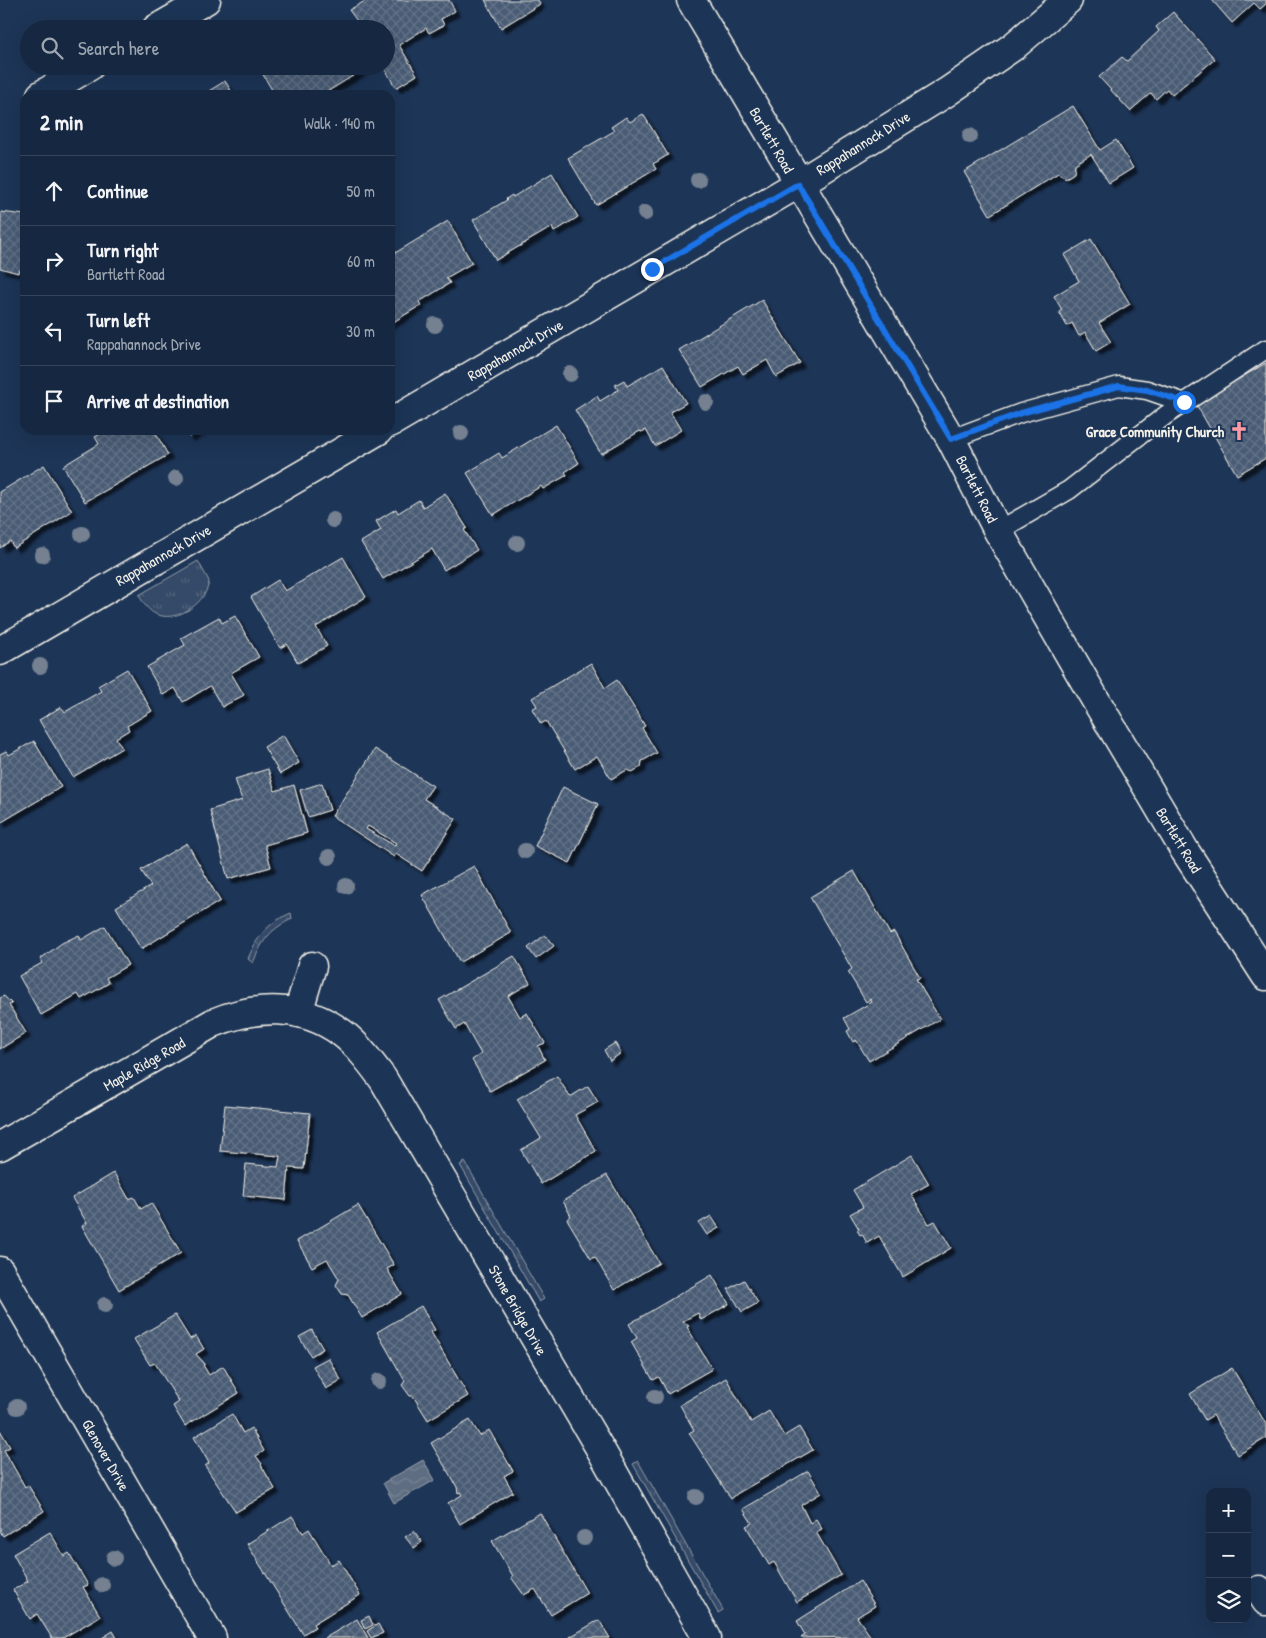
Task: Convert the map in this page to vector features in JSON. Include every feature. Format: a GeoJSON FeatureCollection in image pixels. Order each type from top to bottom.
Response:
{"type":"FeatureCollection","features":[{"type":"Feature","properties":{"kind":"street"},"geometry":{"type":"LineString","coordinates":[[172,20],[206,0]]}},
{"type":"Feature","properties":{"kind":"street","name":"Bartlett Road"},"geometry":{"type":"LineString","coordinates":[[691,0],[798,184],[951,439],[998,531],[1185,851],[1266,976]]}},
{"type":"Feature","properties":{"kind":"street","name":"Rappahannock Drive"},"geometry":{"type":"LineString","coordinates":[[395,420],[798,184],[982,70],[1014,46],[1068,0]]}},
{"type":"Feature","properties":{"kind":"street"},"geometry":{"type":"LineString","coordinates":[[48,90],[74,75]]}},
{"type":"Feature","properties":{"kind":"street","name":"Rappahannock Drive"},"geometry":{"type":"LineString","coordinates":[[0,651],[370,435]]}},
{"type":"Feature","properties":{"kind":"street"},"geometry":{"type":"LineString","coordinates":[[298,1013],[312,966]]}},
{"type":"Feature","properties":{"kind":"street","name":"Maple Ridge Road"},"geometry":{"type":"LineString","coordinates":[[0,1146],[213,1024],[244,1012],[267,1009],[298,1013]]}},
{"type":"Feature","properties":{"kind":"street","name":"Stone Bridge Drive"},"geometry":{"type":"LineString","coordinates":[[298,1013],[322,1020],[342,1034],[383,1079],[597,1444],[707,1638]]}},
{"type":"Feature","properties":{"kind":"street","name":"Glenover Drive"},"geometry":{"type":"LineString","coordinates":[[0,1271],[212,1638]]}},
{"type":"Feature","properties":{"kind":"lane"},"geometry":{"type":"LineString","coordinates":[[998,531],[1069,490],[1184,402],[1266,350]]}},
{"type":"Feature","properties":{"kind":"lane"},"geometry":{"type":"LineString","coordinates":[[951,439],[1021,413],[1119,386],[1147,390],[1184,402]]}},
{"type":"Feature","properties":{"kind":"green space"},"geometry":{"type":"Polygon","coordinates":[[[198,561],[209,581],[203,596],[191,609],[175,616],[158,615],[152,612],[142,601],[139,595],[198,561]]]}},
{"type":"Feature","properties":{"kind":"green space"},"geometry":{"type":"Polygon","coordinates":[[[291,913],[292,919],[278,927],[268,936],[253,963],[248,959],[264,931],[276,921],[291,913]]]}},
{"type":"Feature","properties":{"kind":"green space"},"geometry":{"type":"Polygon","coordinates":[[[465,1162],[544,1299],[539,1302],[460,1165],[465,1162]]]}},
{"type":"Feature","properties":{"kind":"green space"},"geometry":{"type":"Polygon","coordinates":[[[638,1461],[723,1610],[718,1613],[633,1464],[638,1461]]]}},
{"type":"Feature","properties":{"kind":"water"},"geometry":{"type":"Polygon","coordinates":[[[423,1460],[435,1480],[394,1503],[383,1483],[423,1460]]]}},
{"type":"Feature","properties":{"kind":"building"},"geometry":{"type":"Polygon","coordinates":[[[367,0],[449,0],[455,11],[441,19],[444,25],[429,33],[426,28],[399,45],[417,75],[396,88],[388,75],[395,75],[395,20],[356,20],[349,10],[367,0]]]}},
{"type":"Feature","properties":{"kind":"building"},"geometry":{"type":"Polygon","coordinates":[[[485,0],[538,0],[540,4],[501,28],[485,0]]]}},
{"type":"Feature","properties":{"kind":"building"},"geometry":{"type":"Polygon","coordinates":[[[1212,0],[1266,0],[1266,4],[1260,9],[1254,3],[1232,23],[1212,0]]]}},
{"type":"Feature","properties":{"kind":"building"},"geometry":{"type":"Polygon","coordinates":[[[1173,12],[1215,59],[1172,95],[1167,89],[1156,99],[1151,93],[1130,111],[1099,77],[1122,57],[1127,61],[1159,31],[1156,27],[1173,12]]]}},
{"type":"Feature","properties":{"kind":"building"},"geometry":{"type":"Polygon","coordinates":[[[263,75],[354,75],[330,90],[272,90],[263,75]]]}},
{"type":"Feature","properties":{"kind":"building"},"geometry":{"type":"Polygon","coordinates":[[[225,81],[231,90],[210,90],[225,81]]]}},
{"type":"Feature","properties":{"kind":"building"},"geometry":{"type":"Polygon","coordinates":[[[1073,106],[1100,150],[1116,140],[1133,168],[1109,183],[1091,154],[1075,164],[1074,173],[1066,178],[1058,173],[990,215],[964,172],[1073,106]]]}},
{"type":"Feature","properties":{"kind":"building"},"geometry":{"type":"Polygon","coordinates":[[[643,114],[668,155],[653,164],[656,169],[596,205],[568,158],[614,131],[611,127],[626,117],[630,122],[643,114]]]}},
{"type":"Feature","properties":{"kind":"building"},"geometry":{"type":"Polygon","coordinates":[[[552,173],[578,217],[554,232],[552,227],[496,260],[473,220],[507,200],[512,195],[513,197],[552,173]]]}},
{"type":"Feature","properties":{"kind":"building"},"geometry":{"type":"Polygon","coordinates":[[[1,212],[20,214],[20,271],[18,273],[0,268],[1,212]]]}},
{"type":"Feature","properties":{"kind":"building"},"geometry":{"type":"Polygon","coordinates":[[[448,221],[472,263],[446,278],[450,283],[419,302],[421,305],[395,321],[395,253],[448,221]]]}},
{"type":"Feature","properties":{"kind":"building"},"geometry":{"type":"Polygon","coordinates":[[[1091,239],[1130,304],[1099,323],[1111,342],[1096,351],[1085,332],[1079,336],[1072,323],[1067,326],[1059,312],[1062,310],[1054,296],[1079,281],[1064,255],[1091,239]]]}},
{"type":"Feature","properties":{"kind":"building"},"geometry":{"type":"Polygon","coordinates":[[[762,300],[800,363],[776,377],[767,360],[743,374],[738,366],[702,387],[679,350],[762,300]]]}},
{"type":"Feature","properties":{"kind":"building","name":"Grace Community Church"},"geometry":{"type":"Polygon","coordinates":[[[1266,363],[1266,458],[1237,475],[1196,404],[1266,363]]]}},
{"type":"Feature","properties":{"kind":"building"},"geometry":{"type":"Polygon","coordinates":[[[663,365],[686,403],[670,412],[681,430],[655,446],[646,430],[640,431],[601,454],[575,410],[597,396],[600,401],[618,390],[615,385],[624,380],[627,386],[663,365]]]}},
{"type":"Feature","properties":{"kind":"building"},"geometry":{"type":"Polygon","coordinates":[[[556,425],[579,463],[565,472],[567,475],[543,489],[541,486],[493,515],[467,473],[499,453],[502,458],[556,425]]]}},
{"type":"Feature","properties":{"kind":"building"},"geometry":{"type":"Polygon","coordinates":[[[98,435],[157,435],[168,455],[85,502],[63,466],[99,444],[95,437],[98,435]]]}},
{"type":"Feature","properties":{"kind":"building"},"geometry":{"type":"Polygon","coordinates":[[[44,465],[72,511],[14,548],[10,541],[0,548],[0,492],[44,465]]]}},
{"type":"Feature","properties":{"kind":"building"},"geometry":{"type":"Polygon","coordinates":[[[445,493],[467,528],[464,530],[477,550],[444,570],[432,549],[383,579],[361,542],[381,530],[376,521],[396,509],[398,513],[419,500],[423,507],[445,493]]]}},
{"type":"Feature","properties":{"kind":"building"},"geometry":{"type":"Polygon","coordinates":[[[343,557],[366,597],[316,627],[327,646],[298,663],[287,644],[280,648],[251,597],[278,580],[285,591],[343,557]]]}},
{"type":"Feature","properties":{"kind":"building"},"geometry":{"type":"Polygon","coordinates":[[[235,616],[259,657],[231,673],[244,695],[222,707],[210,686],[183,702],[175,688],[163,695],[147,667],[185,645],[181,638],[219,617],[222,623],[235,616]]]}},
{"type":"Feature","properties":{"kind":"building"},"geometry":{"type":"Polygon","coordinates":[[[591,663],[605,688],[617,680],[645,726],[642,728],[657,753],[642,761],[641,767],[632,772],[627,770],[611,779],[597,756],[575,769],[546,721],[541,724],[532,709],[537,706],[532,698],[591,663]]]}},
{"type":"Feature","properties":{"kind":"building"},"geometry":{"type":"Polygon","coordinates":[[[127,669],[152,711],[127,726],[129,730],[116,738],[122,748],[73,777],[39,720],[61,707],[65,712],[101,691],[98,686],[127,669]]]}},
{"type":"Feature","properties":{"kind":"building"},"geometry":{"type":"Polygon","coordinates":[[[283,735],[299,763],[280,774],[264,747],[283,735]]]}},
{"type":"Feature","properties":{"kind":"building"},"geometry":{"type":"Polygon","coordinates":[[[34,741],[61,787],[0,823],[0,754],[6,751],[9,755],[34,741]]]}},
{"type":"Feature","properties":{"kind":"building"},"geometry":{"type":"Polygon","coordinates":[[[375,749],[433,786],[424,799],[456,819],[422,871],[396,854],[394,857],[332,816],[375,749]],[[368,826],[366,829],[395,846],[396,843],[368,826]]]}},
{"type":"Feature","properties":{"kind":"building"},"geometry":{"type":"Polygon","coordinates":[[[268,769],[275,791],[294,785],[307,833],[265,845],[271,867],[228,879],[210,810],[242,800],[235,779],[268,769]]]}},
{"type":"Feature","properties":{"kind":"building"},"geometry":{"type":"Polygon","coordinates":[[[322,783],[330,810],[308,817],[300,790],[322,783]]]}},
{"type":"Feature","properties":{"kind":"building"},"geometry":{"type":"Polygon","coordinates":[[[563,787],[598,804],[570,863],[535,846],[563,787]]]}},
{"type":"Feature","properties":{"kind":"building"},"geometry":{"type":"Polygon","coordinates":[[[187,843],[220,901],[141,949],[116,907],[151,886],[141,870],[187,843]]]}},
{"type":"Feature","properties":{"kind":"building"},"geometry":{"type":"Polygon","coordinates":[[[474,866],[511,933],[460,962],[422,895],[474,866]]]}},
{"type":"Feature","properties":{"kind":"building"},"geometry":{"type":"Polygon","coordinates":[[[854,871],[890,934],[894,932],[920,978],[916,979],[940,1019],[869,1061],[856,1040],[853,1042],[847,1031],[850,1029],[844,1018],[872,1002],[870,999],[866,1002],[848,972],[852,969],[810,897],[854,871]]]}},
{"type":"Feature","properties":{"kind":"building"},"geometry":{"type":"Polygon","coordinates":[[[105,926],[128,965],[106,978],[109,983],[81,999],[78,994],[41,1015],[19,976],[42,963],[40,959],[62,943],[79,935],[81,940],[105,926]]]}},
{"type":"Feature","properties":{"kind":"building"},"geometry":{"type":"Polygon","coordinates":[[[545,935],[554,946],[536,959],[528,948],[545,935]]]}},
{"type":"Feature","properties":{"kind":"building"},"geometry":{"type":"Polygon","coordinates":[[[514,956],[530,983],[508,996],[520,1017],[527,1013],[545,1043],[538,1046],[545,1060],[490,1091],[472,1060],[481,1054],[464,1024],[456,1029],[439,1000],[514,956]]]}},
{"type":"Feature","properties":{"kind":"building"},"geometry":{"type":"Polygon","coordinates":[[[4,996],[12,1004],[9,1005],[26,1033],[0,1049],[0,998],[4,996]]]}},
{"type":"Feature","properties":{"kind":"building"},"geometry":{"type":"Polygon","coordinates":[[[615,1043],[621,1053],[610,1061],[604,1050],[615,1043]]]}},
{"type":"Feature","properties":{"kind":"building"},"geometry":{"type":"Polygon","coordinates":[[[557,1076],[570,1097],[588,1086],[598,1102],[575,1115],[596,1151],[541,1184],[521,1150],[541,1138],[517,1099],[557,1076]]]}},
{"type":"Feature","properties":{"kind":"building"},"geometry":{"type":"Polygon","coordinates":[[[225,1105],[310,1113],[304,1169],[289,1168],[286,1200],[243,1196],[246,1164],[278,1167],[280,1156],[220,1151],[225,1105]]]}},
{"type":"Feature","properties":{"kind":"building"},"geometry":{"type":"Polygon","coordinates":[[[912,1155],[929,1184],[911,1194],[929,1224],[935,1221],[951,1248],[903,1277],[879,1236],[867,1243],[862,1234],[860,1235],[857,1230],[859,1229],[850,1214],[863,1207],[853,1190],[912,1155]]]}},
{"type":"Feature","properties":{"kind":"building"},"geometry":{"type":"Polygon","coordinates":[[[114,1173],[129,1199],[134,1197],[141,1209],[151,1203],[181,1253],[119,1290],[82,1226],[87,1223],[72,1198],[114,1173]]]}},
{"type":"Feature","properties":{"kind":"building"},"geometry":{"type":"Polygon","coordinates":[[[607,1175],[659,1263],[614,1290],[595,1257],[591,1259],[567,1219],[571,1216],[563,1201],[607,1175]]]}},
{"type":"Feature","properties":{"kind":"building"},"geometry":{"type":"Polygon","coordinates":[[[358,1205],[394,1265],[387,1269],[402,1294],[362,1318],[348,1295],[342,1294],[336,1285],[339,1279],[327,1259],[312,1267],[297,1241],[358,1205]]]}},
{"type":"Feature","properties":{"kind":"building"},"geometry":{"type":"Polygon","coordinates":[[[711,1216],[719,1228],[707,1235],[699,1223],[711,1216]]]}},
{"type":"Feature","properties":{"kind":"building"},"geometry":{"type":"Polygon","coordinates":[[[712,1275],[729,1304],[701,1320],[698,1313],[683,1321],[689,1326],[687,1327],[712,1369],[668,1394],[659,1377],[653,1380],[631,1342],[637,1338],[629,1324],[712,1275]]]}},
{"type":"Feature","properties":{"kind":"building"},"geometry":{"type":"Polygon","coordinates":[[[744,1280],[758,1303],[742,1312],[728,1289],[744,1280]]]}},
{"type":"Feature","properties":{"kind":"building"},"geometry":{"type":"Polygon","coordinates":[[[421,1306],[435,1330],[431,1332],[468,1396],[428,1420],[413,1396],[410,1396],[402,1385],[405,1381],[377,1332],[421,1306]]]}},
{"type":"Feature","properties":{"kind":"building"},"geometry":{"type":"Polygon","coordinates":[[[175,1315],[190,1339],[196,1336],[204,1349],[196,1354],[205,1364],[203,1365],[209,1375],[223,1366],[239,1393],[185,1426],[173,1406],[179,1402],[155,1363],[150,1365],[134,1339],[175,1315]]]}},
{"type":"Feature","properties":{"kind":"building"},"geometry":{"type":"Polygon","coordinates":[[[312,1330],[323,1349],[311,1356],[299,1337],[312,1330]]]}},
{"type":"Feature","properties":{"kind":"building"},"geometry":{"type":"Polygon","coordinates":[[[328,1358],[341,1380],[326,1389],[313,1366],[328,1358]]]}},
{"type":"Feature","properties":{"kind":"building"},"geometry":{"type":"Polygon","coordinates":[[[1232,1368],[1266,1424],[1266,1438],[1238,1455],[1213,1415],[1205,1420],[1190,1394],[1232,1368]]]}},
{"type":"Feature","properties":{"kind":"building"},"geometry":{"type":"Polygon","coordinates":[[[726,1378],[751,1422],[769,1411],[784,1436],[799,1427],[813,1450],[738,1493],[731,1499],[689,1433],[694,1430],[680,1405],[726,1378]]]}},
{"type":"Feature","properties":{"kind":"building"},"geometry":{"type":"Polygon","coordinates":[[[232,1414],[243,1433],[251,1428],[264,1451],[256,1456],[275,1489],[236,1512],[205,1466],[209,1463],[194,1437],[232,1414]]]}},
{"type":"Feature","properties":{"kind":"building"},"geometry":{"type":"Polygon","coordinates":[[[470,1420],[480,1436],[489,1430],[513,1471],[504,1476],[513,1492],[460,1524],[448,1503],[462,1495],[460,1492],[458,1493],[457,1487],[431,1443],[470,1420]]]}},
{"type":"Feature","properties":{"kind":"building"},"geometry":{"type":"Polygon","coordinates":[[[0,1430],[10,1447],[4,1450],[25,1487],[28,1485],[44,1511],[3,1536],[0,1531],[0,1430]]]}},
{"type":"Feature","properties":{"kind":"building"},"geometry":{"type":"Polygon","coordinates":[[[808,1471],[821,1493],[801,1505],[810,1523],[816,1519],[822,1529],[816,1532],[841,1575],[797,1602],[774,1562],[769,1565],[746,1526],[752,1523],[743,1509],[808,1471]]]}},
{"type":"Feature","properties":{"kind":"building"},"geometry":{"type":"Polygon","coordinates":[[[540,1513],[587,1593],[551,1615],[535,1589],[524,1595],[511,1577],[513,1576],[492,1541],[540,1513]]]}},
{"type":"Feature","properties":{"kind":"building"},"geometry":{"type":"Polygon","coordinates":[[[292,1516],[303,1533],[309,1529],[331,1565],[339,1560],[360,1595],[313,1624],[315,1627],[303,1634],[247,1544],[292,1516]]]}},
{"type":"Feature","properties":{"kind":"building"},"geometry":{"type":"Polygon","coordinates":[[[414,1531],[422,1542],[414,1548],[405,1537],[414,1531]]]}},
{"type":"Feature","properties":{"kind":"building"},"geometry":{"type":"Polygon","coordinates":[[[50,1532],[64,1556],[69,1553],[88,1585],[83,1587],[100,1616],[63,1638],[52,1638],[37,1614],[30,1619],[13,1590],[28,1581],[13,1554],[50,1532]]]}},
{"type":"Feature","properties":{"kind":"building"},"geometry":{"type":"Polygon","coordinates":[[[860,1581],[875,1606],[857,1617],[871,1637],[801,1638],[805,1635],[797,1621],[860,1581]]]}},
{"type":"Feature","properties":{"kind":"building"},"geometry":{"type":"Polygon","coordinates":[[[369,1616],[373,1625],[365,1629],[361,1620],[369,1616]]]}},
{"type":"Feature","properties":{"kind":"building"},"geometry":{"type":"Polygon","coordinates":[[[357,1619],[368,1638],[325,1638],[357,1619]]]}},
{"type":"Feature","properties":{"kind":"building"},"geometry":{"type":"Polygon","coordinates":[[[599,1620],[610,1638],[568,1638],[599,1620]]]}},
{"type":"Feature","properties":{"kind":"building"},"geometry":{"type":"Polygon","coordinates":[[[378,1624],[383,1633],[371,1638],[367,1631],[378,1624]]]}},
{"type":"Feature","properties":{"kind":"building"},"geometry":{"type":"Polygon","coordinates":[[[113,1631],[117,1638],[102,1638],[113,1631]]]}},
{"type":"Feature","properties":{"kind":"place","name":"Grace Community Church"},"geometry":{"type":"Point","coordinates":[1239,431]}},
{"type":"Feature","properties":{"kind":"route"},"geometry":{"type":"LineString","coordinates":[[652,269],[798,184],[951,439],[1021,413],[1119,386],[1147,390],[1184,402]]}}]}
